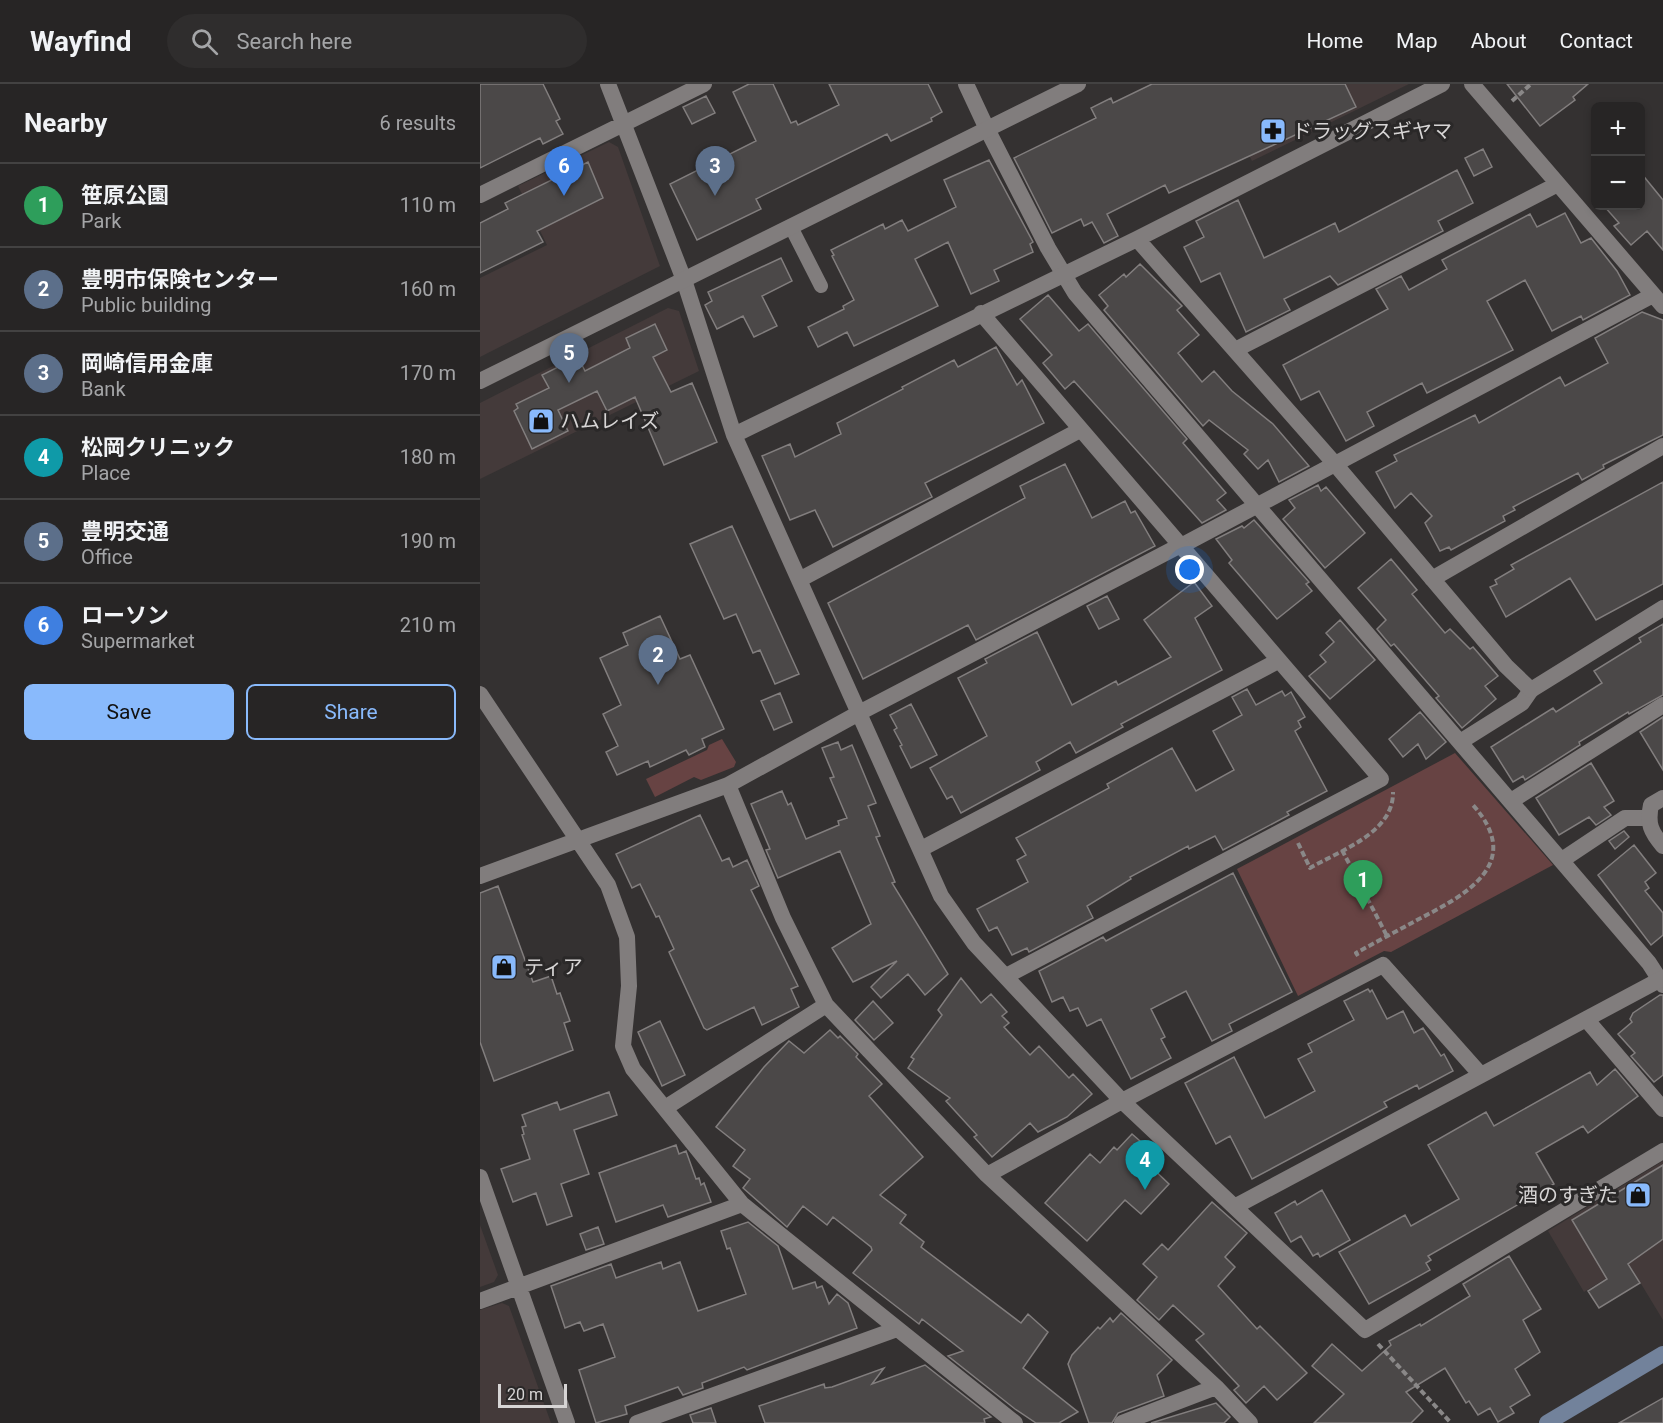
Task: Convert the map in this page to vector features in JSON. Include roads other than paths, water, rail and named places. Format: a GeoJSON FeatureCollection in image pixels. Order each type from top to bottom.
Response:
{"type":"FeatureCollection","features":[{"type":"Feature","properties":{"kind":"main road"},"geometry":{"type":"LineString","coordinates":[[1547,1423],[1663,1354]]}},
{"type":"Feature","properties":{"kind":"street"},"geometry":{"type":"LineString","coordinates":[[608,84],[622,126],[684,280],[734,435],[941,896],[974,943],[1122,1101],[1365,1330],[1663,1151]]}},
{"type":"Feature","properties":{"kind":"street"},"geometry":{"type":"LineString","coordinates":[[480,195],[704,84]]}},
{"type":"Feature","properties":{"kind":"street"},"geometry":{"type":"LineString","coordinates":[[966,84],[987,129],[1075,293],[1562,860],[1662,981],[1586,1018],[1236,1206]]}},
{"type":"Feature","properties":{"kind":"street"},"geometry":{"type":"LineString","coordinates":[[480,381],[1078,84]]}},
{"type":"Feature","properties":{"kind":"street"},"geometry":{"type":"LineString","coordinates":[[734,435],[1137,239],[1442,84]]}},
{"type":"Feature","properties":{"kind":"street"},"geometry":{"type":"LineString","coordinates":[[480,876],[728,785],[859,713],[1335,464],[1658,300],[1472,84]]}},
{"type":"Feature","properties":{"kind":"street"},"geometry":{"type":"LineString","coordinates":[[1235,350],[1558,184]]}},
{"type":"Feature","properties":{"kind":"street"},"geometry":{"type":"LineString","coordinates":[[1137,239],[1335,464],[1506,666],[1531,690]]}},
{"type":"Feature","properties":{"kind":"street"},"geometry":{"type":"LineString","coordinates":[[981,313],[1381,779],[1006,976]]}},
{"type":"Feature","properties":{"kind":"street"},"geometry":{"type":"LineString","coordinates":[[799,580],[1080,430]]}},
{"type":"Feature","properties":{"kind":"street"},"geometry":{"type":"LineString","coordinates":[[1432,579],[1663,446]]}},
{"type":"Feature","properties":{"kind":"street"},"geometry":{"type":"LineString","coordinates":[[1460,742],[1522,703],[1531,690],[1663,609]]}},
{"type":"Feature","properties":{"kind":"street"},"geometry":{"type":"LineString","coordinates":[[921,849],[1278,661]]}},
{"type":"Feature","properties":{"kind":"street"},"geometry":{"type":"LineString","coordinates":[[480,694],[608,885],[627,936],[629,986],[623,1046],[633,1069],[742,1204],[1016,1423]]}},
{"type":"Feature","properties":{"kind":"street"},"geometry":{"type":"LineString","coordinates":[[1511,801],[1663,705]]}},
{"type":"Feature","properties":{"kind":"street"},"geometry":{"type":"LineString","coordinates":[[728,785],[783,918],[826,1005],[987,1175],[1216,1387],[1250,1423]]}},
{"type":"Feature","properties":{"kind":"street"},"geometry":{"type":"LineString","coordinates":[[1663,798],[1651,805],[1648,818],[1651,831],[1663,846]]}},
{"type":"Feature","properties":{"kind":"street"},"geometry":{"type":"LineString","coordinates":[[1562,860],[1625,818],[1648,818]]}},
{"type":"Feature","properties":{"kind":"street"},"geometry":{"type":"LineString","coordinates":[[987,1175],[1122,1101],[1383,965],[1481,1075]]}},
{"type":"Feature","properties":{"kind":"street"},"geometry":{"type":"LineString","coordinates":[[665,1108],[826,1005]]}},
{"type":"Feature","properties":{"kind":"street"},"geometry":{"type":"LineString","coordinates":[[1586,1018],[1663,1109]]}},
{"type":"Feature","properties":{"kind":"street"},"geometry":{"type":"LineString","coordinates":[[480,1177],[567,1423]]}},
{"type":"Feature","properties":{"kind":"street"},"geometry":{"type":"LineString","coordinates":[[480,1302],[742,1204]]}},
{"type":"Feature","properties":{"kind":"street"},"geometry":{"type":"LineString","coordinates":[[637,1423],[897,1329]]}},
{"type":"Feature","properties":{"kind":"street"},"geometry":{"type":"LineString","coordinates":[[1122,1423],[1216,1387]]}},
{"type":"Feature","properties":{"kind":"lane"},"geometry":{"type":"LineString","coordinates":[[791,227],[821,286]]}},
{"type":"Feature","properties":{"kind":"place","name":"ドラッグスギヤマ"},"geometry":{"type":"Point","coordinates":[1273,131]}},
{"type":"Feature","properties":{"kind":"place","name":"ローソン"},"geometry":{"type":"Point","coordinates":[564,196]}},
{"type":"Feature","properties":{"kind":"place","name":"岡崎信用金庫"},"geometry":{"type":"Point","coordinates":[715,196]}},
{"type":"Feature","properties":{"kind":"place","name":"豊明交通"},"geometry":{"type":"Point","coordinates":[569,383]}},
{"type":"Feature","properties":{"kind":"place","name":"ハムレイズ"},"geometry":{"type":"Point","coordinates":[541,421]}},
{"type":"Feature","properties":{"kind":"place","name":"豊明市保険センター"},"geometry":{"type":"Point","coordinates":[658,685]}},
{"type":"Feature","properties":{"kind":"place","name":"笹原公園"},"geometry":{"type":"Point","coordinates":[1363,910]}},
{"type":"Feature","properties":{"kind":"place","name":"ティア"},"geometry":{"type":"Point","coordinates":[504,967]}},
{"type":"Feature","properties":{"kind":"place","name":"松岡クリニック"},"geometry":{"type":"Point","coordinates":[1145,1190]}},
{"type":"Feature","properties":{"kind":"place","name":"酒のすぎた"},"geometry":{"type":"Point","coordinates":[1638,1195]}}]}
